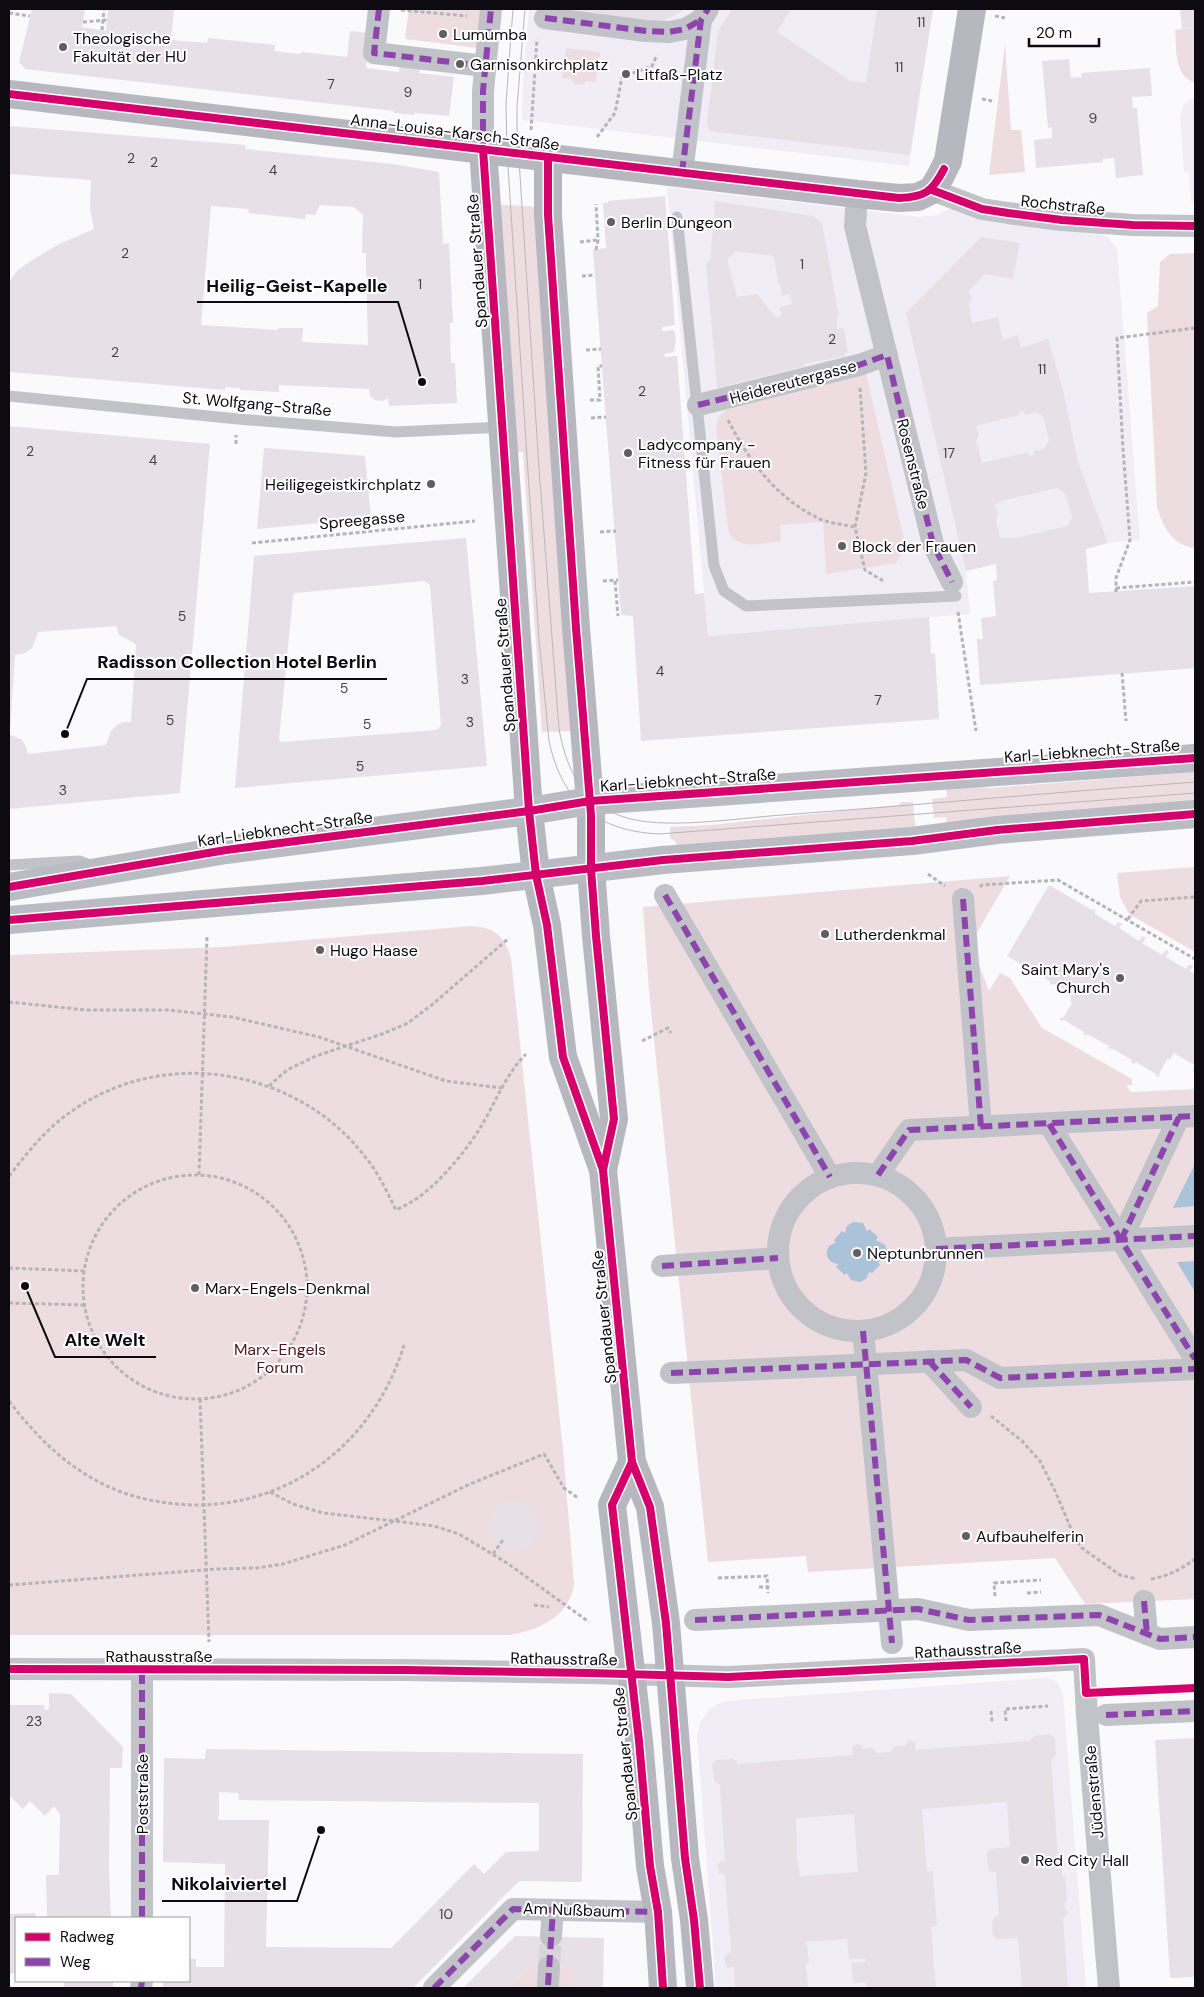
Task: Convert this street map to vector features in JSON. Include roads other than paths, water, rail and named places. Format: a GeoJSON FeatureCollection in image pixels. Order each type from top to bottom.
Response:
{"type":"FeatureCollection","features":[{"type":"Feature","properties":{"kind":"main road","name":"Karl-Liebknecht-Straße"},"geometry":{"type":"LineString","coordinates":[[9,887],[226,850],[529,811],[590,801],[1195,758]]}},
{"type":"Feature","properties":{"kind":"main road"},"geometry":{"type":"LineString","coordinates":[[9,920],[536,875],[663,860],[912,841],[997,830],[1195,814]]}},
{"type":"Feature","properties":{"kind":"street"},"geometry":{"type":"LineString","coordinates":[[379,9],[374,53],[485,66]]}},
{"type":"Feature","properties":{"kind":"street"},"geometry":{"type":"LineString","coordinates":[[481,13],[485,66],[483,149]]}},
{"type":"Feature","properties":{"kind":"street"},"geometry":{"type":"LineString","coordinates":[[932,190],[948,161],[983,13]]}},
{"type":"Feature","properties":{"kind":"street"},"geometry":{"type":"LineString","coordinates":[[541,27],[669,32],[686,29],[704,14]]}},
{"type":"Feature","properties":{"kind":"street"},"geometry":{"type":"LineString","coordinates":[[682,172],[704,14]]}},
{"type":"Feature","properties":{"kind":"street","name":"Anna-Louisa-Karsch-Straße"},"geometry":{"type":"LineString","coordinates":[[9,94],[857,194],[899,198],[918,197],[932,190]]}},
{"type":"Feature","properties":{"kind":"street","name":"Spandauer Straße"},"geometry":{"type":"LineString","coordinates":[[483,149],[529,811],[536,875],[547,925],[563,1057],[603,1170],[632,1462],[650,1507],[671,1676],[685,1858],[692,1900],[700,1988]]}},
{"type":"Feature","properties":{"kind":"street","name":"Spandauer Straße"},"geometry":{"type":"LineString","coordinates":[[548,157],[548,215],[576,628],[590,801],[596,936],[614,1119],[603,1170]]}},
{"type":"Feature","properties":{"kind":"street","name":"Rochstraße"},"geometry":{"type":"LineString","coordinates":[[932,190],[982,209],[1008,213],[1062,220],[1133,225],[1195,226]]}},
{"type":"Feature","properties":{"kind":"street","name":"Rosenstraße"},"geometry":{"type":"LineString","coordinates":[[857,194],[855,226],[933,544],[954,589]]}},
{"type":"Feature","properties":{"kind":"street","name":"Heidereutergasse"},"geometry":{"type":"LineString","coordinates":[[716,398],[859,364],[887,355]]}},
{"type":"Feature","properties":{"kind":"street"},"geometry":{"type":"LineString","coordinates":[[665,896],[830,1177]]}},
{"type":"Feature","properties":{"kind":"street"},"geometry":{"type":"LineString","coordinates":[[963,899],[981,1127]]}},
{"type":"Feature","properties":{"kind":"street"},"geometry":{"type":"LineString","coordinates":[[878,1175],[908,1130],[1187,1116]]}},
{"type":"Feature","properties":{"kind":"street"},"geometry":{"type":"LineString","coordinates":[[1121,1240],[1187,1116]]}},
{"type":"Feature","properties":{"kind":"street"},"geometry":{"type":"LineString","coordinates":[[1049,1124],[1195,1359]]}},
{"type":"Feature","properties":{"kind":"street"},"geometry":{"type":"LineString","coordinates":[[862,1172],[878,1175],[897,1183],[925,1211],[933,1230],[936,1249],[934,1270],[930,1282],[916,1305],[900,1318],[882,1327],[863,1331],[832,1327],[818,1321],[794,1301],[780,1274],[778,1238],[785,1218],[796,1200],[812,1186],[830,1177],[862,1172]]}},
{"type":"Feature","properties":{"kind":"street"},"geometry":{"type":"LineString","coordinates":[[936,1249],[1195,1236]]}},
{"type":"Feature","properties":{"kind":"street"},"geometry":{"type":"LineString","coordinates":[[662,1266],[778,1258]]}},
{"type":"Feature","properties":{"kind":"street"},"geometry":{"type":"LineString","coordinates":[[863,1331],[892,1643]]}},
{"type":"Feature","properties":{"kind":"street"},"geometry":{"type":"LineString","coordinates":[[671,1373],[966,1360],[1000,1378],[1195,1369]]}},
{"type":"Feature","properties":{"kind":"street"},"geometry":{"type":"LineString","coordinates":[[929,1361],[971,1407]]}},
{"type":"Feature","properties":{"kind":"street","name":"Spandauer Straße"},"geometry":{"type":"LineString","coordinates":[[632,1462],[612,1505],[639,1741],[650,1866],[658,1912],[663,1988]]}},
{"type":"Feature","properties":{"kind":"street"},"geometry":{"type":"LineString","coordinates":[[1144,1601],[1147,1634]]}},
{"type":"Feature","properties":{"kind":"street"},"geometry":{"type":"LineString","coordinates":[[695,1620],[918,1609],[969,1620],[1099,1615],[1160,1639],[1195,1637]]}},
{"type":"Feature","properties":{"kind":"street","name":"Rathausstraße"},"geometry":{"type":"LineString","coordinates":[[9,1669],[405,1670],[728,1677],[1084,1659],[1096,1716]]}},
{"type":"Feature","properties":{"kind":"street","name":"Poststraße"},"geometry":{"type":"LineString","coordinates":[[142,1670],[142,1917]]}},
{"type":"Feature","properties":{"kind":"street"},"geometry":{"type":"LineString","coordinates":[[1096,1716],[1195,1711]]}},
{"type":"Feature","properties":{"kind":"street","name":"Jüdenstraße"},"geometry":{"type":"LineString","coordinates":[[1096,1716],[1109,1988]]}},
{"type":"Feature","properties":{"kind":"street","name":"Am Nußbaum"},"geometry":{"type":"LineString","coordinates":[[434,1988],[514,1908],[658,1912]]}},
{"type":"Feature","properties":{"kind":"street"},"geometry":{"type":"LineString","coordinates":[[551,1936],[553,1910]]}},
{"type":"Feature","properties":{"kind":"lane"},"geometry":{"type":"LineString","coordinates":[[677,217],[716,398],[714,566],[724,591],[746,606],[954,589]]}},
{"type":"Feature","properties":{"kind":"lane","name":"St. Wolfgang-Straße"},"geometry":{"type":"LineString","coordinates":[[9,396],[238,419],[396,432],[503,427]]}},
{"type":"Feature","properties":{"kind":"lane"},"geometry":{"type":"LineString","coordinates":[[9,865],[79,861],[109,870]]}},
{"type":"Feature","properties":{"kind":"water"},"geometry":{"type":"Polygon","coordinates":[[[1195,1164],[1195,1206],[1173,1208],[1195,1164]]]}},
{"type":"Feature","properties":{"kind":"water","name":"Neptunbrunnen"},"geometry":{"type":"Polygon","coordinates":[[[853,1222],[863,1223],[867,1231],[869,1229],[878,1237],[876,1240],[885,1245],[888,1252],[885,1259],[878,1262],[880,1265],[872,1273],[869,1272],[866,1279],[860,1282],[851,1280],[847,1273],[845,1275],[836,1267],[838,1264],[829,1260],[827,1255],[829,1246],[836,1242],[834,1240],[842,1231],[845,1233],[847,1226],[853,1222]]]}},
{"type":"Feature","properties":{"kind":"water"},"geometry":{"type":"Polygon","coordinates":[[[1195,1261],[1195,1292],[1177,1262],[1195,1261]]]}},
{"type":"Feature","properties":{"kind":"tunnel"},"geometry":{"type":"LineString","coordinates":[[549,1967],[551,1936]]}},
{"type":"Feature","properties":{"kind":"tram line"},"geometry":{"type":"LineString","coordinates":[[513,9],[506,103],[507,152],[539,639],[549,741],[563,781],[573,796],[600,819],[617,827],[637,832],[659,834],[1195,793]]}},
{"type":"Feature","properties":{"kind":"tram line"},"geometry":{"type":"LineString","coordinates":[[525,9],[517,129],[539,468],[559,729],[571,770],[586,792],[595,802],[621,816],[656,823],[677,823],[722,821],[1195,782]]}},
{"type":"Feature","properties":{"kind":"place","name":"Lumumba"},"geometry":{"type":"Point","coordinates":[443,34]}},
{"type":"Feature","properties":{"kind":"place","name":"Theologische Fakultät der HU"},"geometry":{"type":"Point","coordinates":[63,47]}},
{"type":"Feature","properties":{"kind":"place","name":"Garnisonkirchplatz"},"geometry":{"type":"Point","coordinates":[460,64]}},
{"type":"Feature","properties":{"kind":"place","name":"Litfaß-Platz"},"geometry":{"type":"Point","coordinates":[626,74]}},
{"type":"Feature","properties":{"kind":"place","name":"Berlin Dungeon"},"geometry":{"type":"Point","coordinates":[611,222]}},
{"type":"Feature","properties":{"kind":"place","name":"Heilig-Geist-Kapelle"},"geometry":{"type":"Point","coordinates":[422,382]}},
{"type":"Feature","properties":{"kind":"place","name":"Ladycompany - Fitness für Frauen"},"geometry":{"type":"Point","coordinates":[628,453]}},
{"type":"Feature","properties":{"kind":"place","name":"Heiligegeistkirchplatz"},"geometry":{"type":"Point","coordinates":[431,484]}},
{"type":"Feature","properties":{"kind":"place","name":"Block der Frauen"},"geometry":{"type":"Point","coordinates":[842,546]}},
{"type":"Feature","properties":{"kind":"place","name":"Radisson Collection Hotel Berlin"},"geometry":{"type":"Point","coordinates":[65,734]}},
{"type":"Feature","properties":{"kind":"place","name":"Lutherdenkmal"},"geometry":{"type":"Point","coordinates":[825,934]}},
{"type":"Feature","properties":{"kind":"place","name":"Hugo Haase"},"geometry":{"type":"Point","coordinates":[320,950]}},
{"type":"Feature","properties":{"kind":"place","name":"Saint Mary's Church"},"geometry":{"type":"Point","coordinates":[1120,978]}},
{"type":"Feature","properties":{"kind":"place","name":"Neptunbrunnen"},"geometry":{"type":"Point","coordinates":[857,1253]}},
{"type":"Feature","properties":{"kind":"place","name":"Alte Welt"},"geometry":{"type":"Point","coordinates":[25,1286]}},
{"type":"Feature","properties":{"kind":"place","name":"Marx-Engels-Denkmal"},"geometry":{"type":"Point","coordinates":[195,1288]}},
{"type":"Feature","properties":{"kind":"place","name":"Aufbauhelferin"},"geometry":{"type":"Point","coordinates":[966,1536]}},
{"type":"Feature","properties":{"kind":"place","name":"Nikolaiviertel"},"geometry":{"type":"Point","coordinates":[321,1830]}},
{"type":"Feature","properties":{"kind":"place","name":"Red City Hall"},"geometry":{"type":"Point","coordinates":[1025,1860]}},
{"type":"Feature","properties":{"kind":"park label","name":"Marx-Engels Forum"},"geometry":{"type":"Point","coordinates":[280,1358]}}]}
